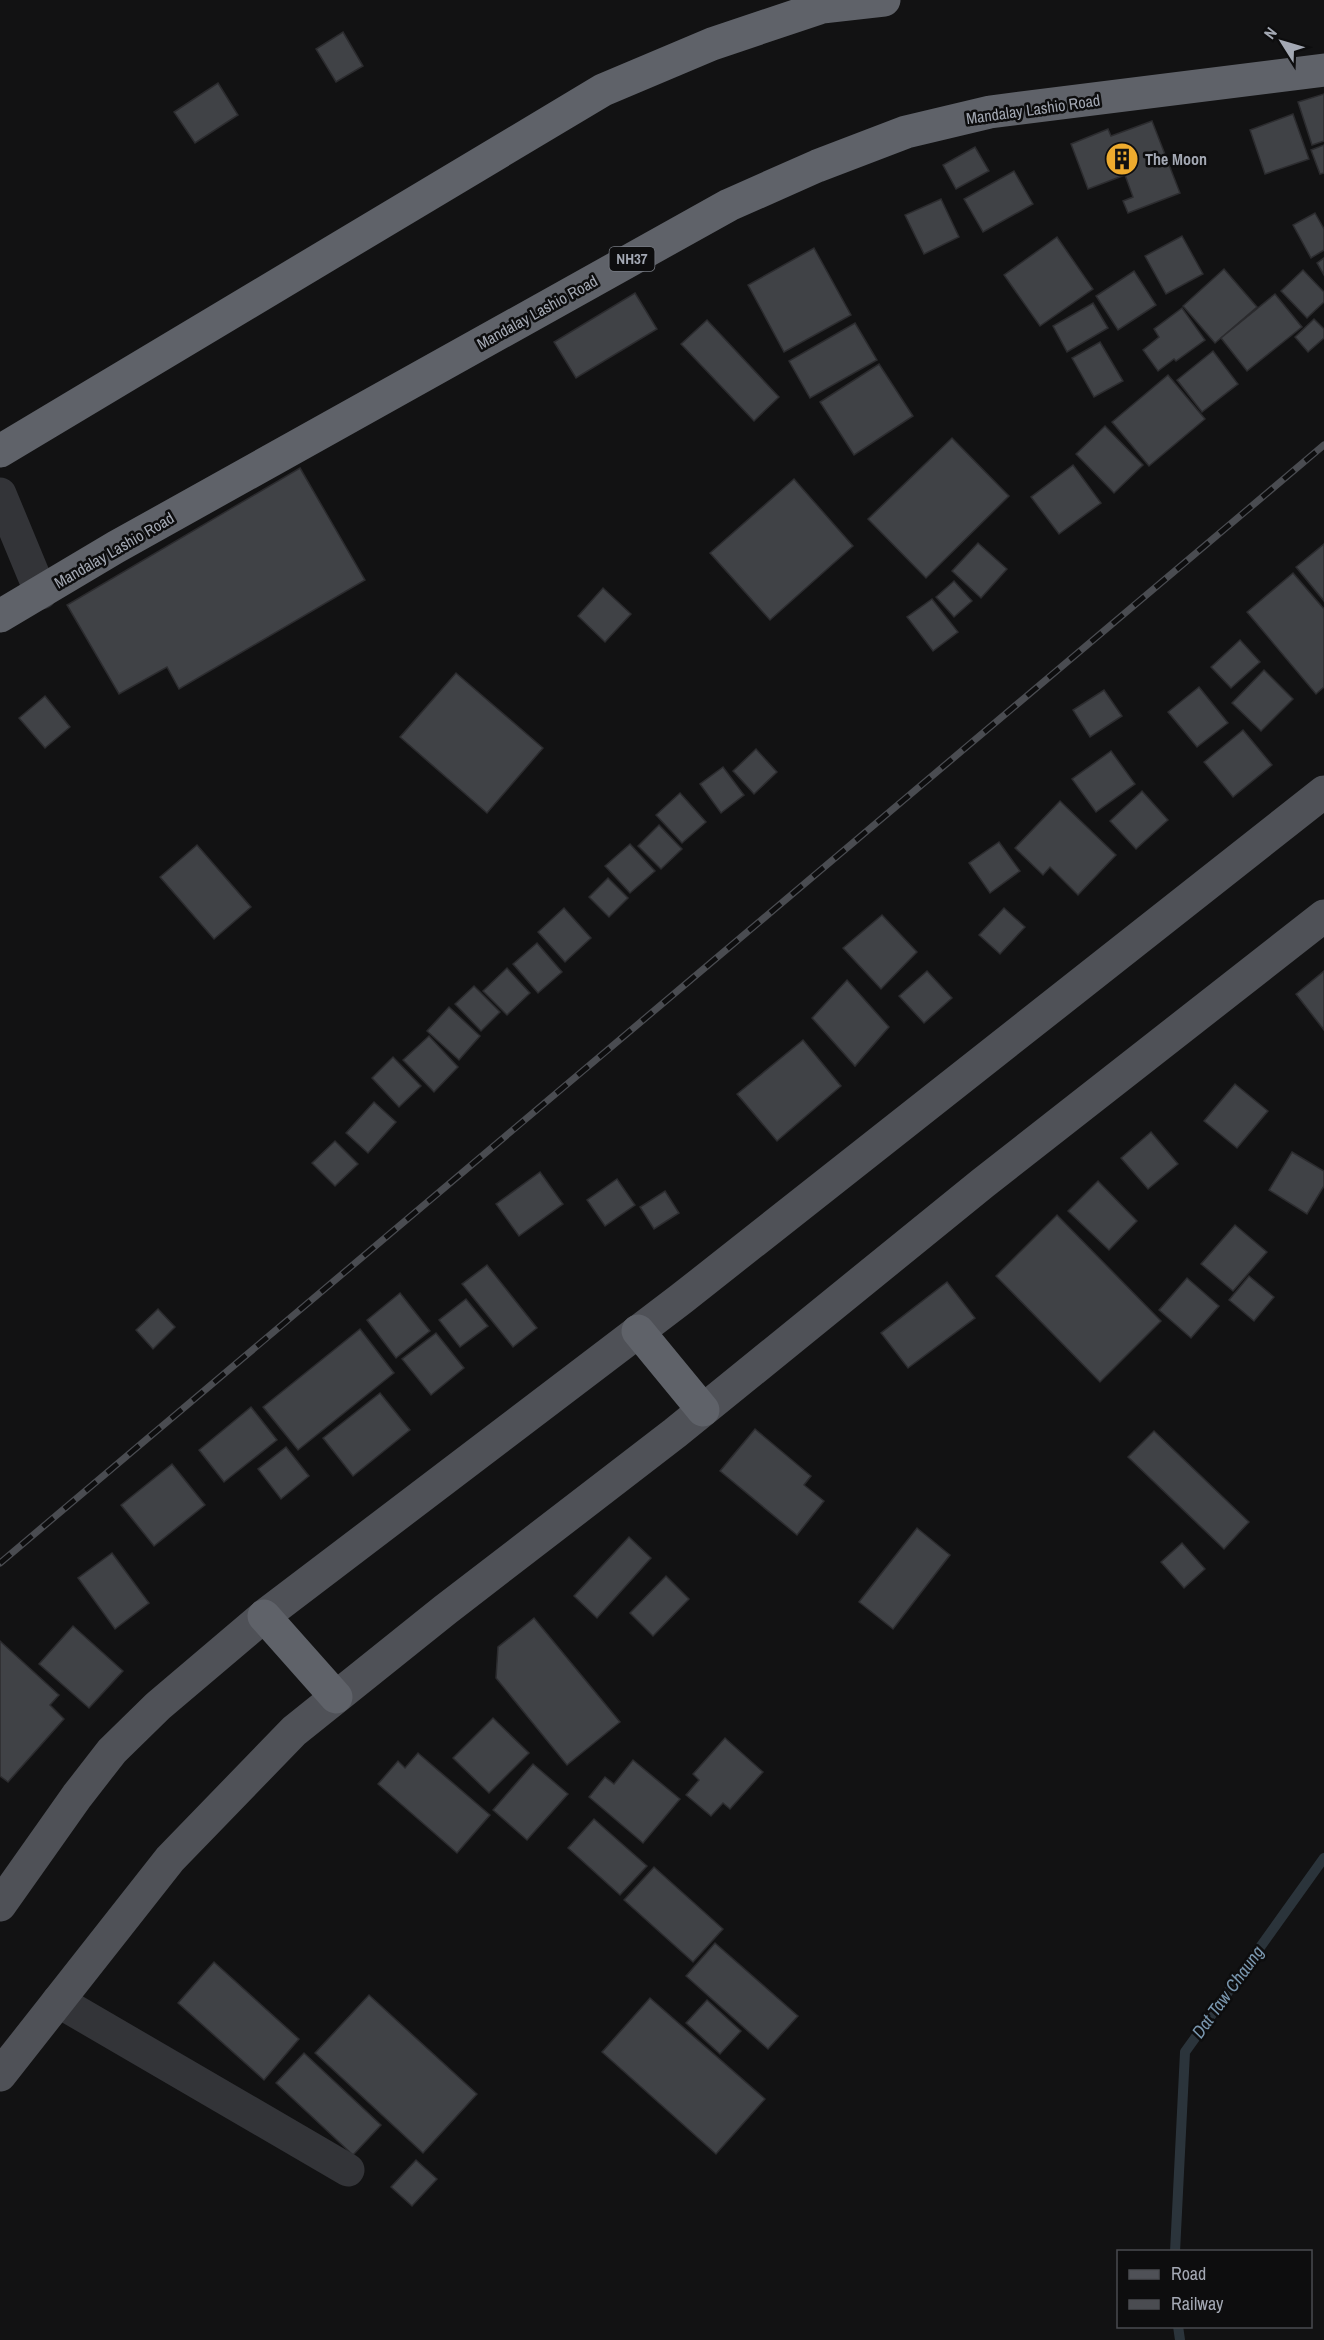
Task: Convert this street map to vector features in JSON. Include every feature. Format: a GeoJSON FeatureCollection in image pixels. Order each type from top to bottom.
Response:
{"type":"FeatureCollection","features":[{"type":"Feature","properties":{"kind":"highway"},"geometry":{"type":"LineString","coordinates":[[0,451],[603,90],[712,44],[822,7],[884,0]]}},
{"type":"Feature","properties":{"kind":"highway","name":"Mandalay Lashio Road"},"geometry":{"type":"LineString","coordinates":[[0,616],[116,547],[729,205],[817,166],[906,132],[990,112],[1324,70]]}},
{"type":"Feature","properties":{"kind":"highway"},"geometry":{"type":"LineString","coordinates":[[638,1331],[703,1410]]}},
{"type":"Feature","properties":{"kind":"highway"},"geometry":{"type":"LineString","coordinates":[[264,1616],[336,1697]]}},
{"type":"Feature","properties":{"kind":"main road"},"geometry":{"type":"LineString","coordinates":[[0,1905],[77,1796],[112,1751],[158,1706],[264,1616],[638,1331],[1324,792]]}},
{"type":"Feature","properties":{"kind":"main road"},"geometry":{"type":"LineString","coordinates":[[4,2069],[171,1859],[294,1731],[703,1410],[983,1184],[1324,916]]}},
{"type":"Feature","properties":{"kind":"street"},"geometry":{"type":"LineString","coordinates":[[0,494],[41,593]]}},
{"type":"Feature","properties":{"kind":"street"},"geometry":{"type":"LineString","coordinates":[[58,2001],[348,2170]]}},
{"type":"Feature","properties":{"kind":"building"},"geometry":{"type":"Polygon","coordinates":[[[343,32],[363,66],[336,82],[316,49],[343,32]]]}},
{"type":"Feature","properties":{"kind":"building"},"geometry":{"type":"Polygon","coordinates":[[[218,83],[238,115],[195,143],[174,112],[218,83]]]}},
{"type":"Feature","properties":{"kind":"building"},"geometry":{"type":"Polygon","coordinates":[[[1324,94],[1324,141],[1312,145],[1298,102],[1324,94]]]}},
{"type":"Feature","properties":{"kind":"building"},"geometry":{"type":"Polygon","coordinates":[[[1293,114],[1309,159],[1265,174],[1250,130],[1293,114]]]}},
{"type":"Feature","properties":{"kind":"building","name":"The Moon"},"geometry":{"type":"Polygon","coordinates":[[[1152,121],[1180,193],[1128,213],[1123,201],[1133,197],[1125,175],[1088,189],[1071,144],[1108,129],[1111,136],[1152,121]]]}},
{"type":"Feature","properties":{"kind":"building"},"geometry":{"type":"Polygon","coordinates":[[[1324,145],[1324,173],[1320,174],[1311,150],[1324,145]]]}},
{"type":"Feature","properties":{"kind":"building"},"geometry":{"type":"Polygon","coordinates":[[[975,147],[989,171],[956,189],[943,165],[975,147]]]}},
{"type":"Feature","properties":{"kind":"building"},"geometry":{"type":"Polygon","coordinates":[[[1014,171],[1033,204],[983,232],[964,199],[1014,171]]]}},
{"type":"Feature","properties":{"kind":"building"},"geometry":{"type":"Polygon","coordinates":[[[941,199],[959,237],[924,254],[905,215],[941,199]]]}},
{"type":"Feature","properties":{"kind":"building"},"geometry":{"type":"Polygon","coordinates":[[[1315,213],[1324,229],[1324,250],[1311,258],[1293,225],[1315,213]]]}},
{"type":"Feature","properties":{"kind":"building"},"geometry":{"type":"Polygon","coordinates":[[[1182,236],[1203,274],[1166,294],[1145,256],[1182,236]]]}},
{"type":"Feature","properties":{"kind":"building"},"geometry":{"type":"Polygon","coordinates":[[[1057,237],[1093,289],[1040,326],[1004,275],[1057,237]]]}},
{"type":"Feature","properties":{"kind":"building"},"geometry":{"type":"Polygon","coordinates":[[[814,248],[851,315],[784,352],[748,285],[814,248]]]}},
{"type":"Feature","properties":{"kind":"building"},"geometry":{"type":"Polygon","coordinates":[[[1324,258],[1324,275],[1317,263],[1324,258]]]}},
{"type":"Feature","properties":{"kind":"building"},"geometry":{"type":"Polygon","coordinates":[[[1224,269],[1257,307],[1215,343],[1183,306],[1224,269]]]}},
{"type":"Feature","properties":{"kind":"building"},"geometry":{"type":"Polygon","coordinates":[[[1303,270],[1324,292],[1324,302],[1307,318],[1281,291],[1303,270]]]}},
{"type":"Feature","properties":{"kind":"building"},"geometry":{"type":"Polygon","coordinates":[[[1134,271],[1156,305],[1118,330],[1096,296],[1134,271]]]}},
{"type":"Feature","properties":{"kind":"building"},"geometry":{"type":"Polygon","coordinates":[[[635,293],[657,329],[576,378],[554,342],[635,293]]]}},
{"type":"Feature","properties":{"kind":"building"},"geometry":{"type":"Polygon","coordinates":[[[1275,294],[1302,327],[1247,371],[1221,338],[1275,294]]]}},
{"type":"Feature","properties":{"kind":"building"},"geometry":{"type":"Polygon","coordinates":[[[1093,303],[1108,328],[1067,352],[1053,326],[1093,303]]]}},
{"type":"Feature","properties":{"kind":"building"},"geometry":{"type":"Polygon","coordinates":[[[1182,308],[1205,340],[1158,371],[1143,350],[1159,337],[1154,329],[1182,308]]]}},
{"type":"Feature","properties":{"kind":"building"},"geometry":{"type":"Polygon","coordinates":[[[1314,319],[1324,329],[1324,338],[1308,352],[1295,337],[1314,319]]]}},
{"type":"Feature","properties":{"kind":"building"},"geometry":{"type":"Polygon","coordinates":[[[707,320],[779,397],[754,421],[681,344],[707,320]]]}},
{"type":"Feature","properties":{"kind":"building"},"geometry":{"type":"Polygon","coordinates":[[[855,323],[877,360],[810,398],[789,361],[855,323]]]}},
{"type":"Feature","properties":{"kind":"building"},"geometry":{"type":"Polygon","coordinates":[[[1100,342],[1123,381],[1094,397],[1072,358],[1100,342]]]}},
{"type":"Feature","properties":{"kind":"building"},"geometry":{"type":"Polygon","coordinates":[[[1213,351],[1238,384],[1202,412],[1177,380],[1213,351]]]}},
{"type":"Feature","properties":{"kind":"building"},"geometry":{"type":"Polygon","coordinates":[[[879,364],[913,416],[854,455],[820,402],[879,364]]]}},
{"type":"Feature","properties":{"kind":"building"},"geometry":{"type":"Polygon","coordinates":[[[1168,375],[1205,419],[1149,466],[1112,422],[1168,375]]]}},
{"type":"Feature","properties":{"kind":"building"},"geometry":{"type":"Polygon","coordinates":[[[1105,426],[1143,465],[1114,493],[1076,454],[1105,426]]]}},
{"type":"Feature","properties":{"kind":"building"},"geometry":{"type":"Polygon","coordinates":[[[952,438],[1009,496],[926,578],[868,519],[952,438]]]}},
{"type":"Feature","properties":{"kind":"building"},"geometry":{"type":"Polygon","coordinates":[[[1073,465],[1101,503],[1059,534],[1031,497],[1073,465]]]}},
{"type":"Feature","properties":{"kind":"building"},"geometry":{"type":"Polygon","coordinates":[[[300,468],[365,580],[179,689],[167,667],[119,694],[67,605],[300,468]]]}},
{"type":"Feature","properties":{"kind":"building"},"geometry":{"type":"Polygon","coordinates":[[[794,479],[853,546],[770,620],[710,553],[794,479]]]}},
{"type":"Feature","properties":{"kind":"building"},"geometry":{"type":"Polygon","coordinates":[[[978,543],[1007,569],[981,598],[952,571],[978,543]]]}},
{"type":"Feature","properties":{"kind":"building"},"geometry":{"type":"Polygon","coordinates":[[[1324,544],[1324,601],[1296,567],[1324,544]]]}},
{"type":"Feature","properties":{"kind":"building"},"geometry":{"type":"Polygon","coordinates":[[[1293,573],[1324,609],[1324,687],[1316,694],[1247,612],[1293,573]]]}},
{"type":"Feature","properties":{"kind":"building"},"geometry":{"type":"Polygon","coordinates":[[[954,581],[972,601],[954,617],[936,597],[954,581]]]}},
{"type":"Feature","properties":{"kind":"building"},"geometry":{"type":"Polygon","coordinates":[[[603,588],[631,614],[605,642],[578,616],[603,588]]]}},
{"type":"Feature","properties":{"kind":"building"},"geometry":{"type":"Polygon","coordinates":[[[932,599],[958,632],[933,651],[907,617],[932,599]]]}},
{"type":"Feature","properties":{"kind":"building"},"geometry":{"type":"Polygon","coordinates":[[[1240,640],[1260,662],[1231,688],[1211,667],[1240,640]]]}},
{"type":"Feature","properties":{"kind":"building"},"geometry":{"type":"Polygon","coordinates":[[[1264,670],[1293,699],[1261,731],[1232,703],[1264,670]]]}},
{"type":"Feature","properties":{"kind":"building"},"geometry":{"type":"Polygon","coordinates":[[[456,673],[543,748],[487,813],[400,737],[456,673]]]}},
{"type":"Feature","properties":{"kind":"building"},"geometry":{"type":"Polygon","coordinates":[[[1199,687],[1228,723],[1197,747],[1168,712],[1199,687]]]}},
{"type":"Feature","properties":{"kind":"building"},"geometry":{"type":"Polygon","coordinates":[[[1104,690],[1122,716],[1090,737],[1073,710],[1104,690]]]}},
{"type":"Feature","properties":{"kind":"building"},"geometry":{"type":"Polygon","coordinates":[[[45,696],[70,727],[45,748],[19,718],[45,696]]]}},
{"type":"Feature","properties":{"kind":"building"},"geometry":{"type":"Polygon","coordinates":[[[1243,730],[1272,765],[1233,797],[1204,762],[1243,730]]]}},
{"type":"Feature","properties":{"kind":"building"},"geometry":{"type":"Polygon","coordinates":[[[756,749],[777,772],[754,794],[733,771],[756,749]]]}},
{"type":"Feature","properties":{"kind":"building"},"geometry":{"type":"Polygon","coordinates":[[[1111,751],[1135,784],[1096,812],[1072,779],[1111,751]]]}},
{"type":"Feature","properties":{"kind":"building"},"geometry":{"type":"Polygon","coordinates":[[[723,767],[744,795],[721,813],[700,784],[723,767]]]}},
{"type":"Feature","properties":{"kind":"building"},"geometry":{"type":"Polygon","coordinates":[[[1142,791],[1168,820],[1136,849],[1110,821],[1142,791]]]}},
{"type":"Feature","properties":{"kind":"building"},"geometry":{"type":"Polygon","coordinates":[[[680,793],[706,822],[682,843],[656,815],[680,793]]]}},
{"type":"Feature","properties":{"kind":"building"},"geometry":{"type":"Polygon","coordinates":[[[1060,801],[1116,855],[1078,895],[1050,867],[1043,875],[1015,848],[1060,801]]]}},
{"type":"Feature","properties":{"kind":"building"},"geometry":{"type":"Polygon","coordinates":[[[659,825],[682,849],[661,869],[638,846],[659,825]]]}},
{"type":"Feature","properties":{"kind":"building"},"geometry":{"type":"Polygon","coordinates":[[[999,842],[1020,871],[990,893],[969,863],[999,842]]]}},
{"type":"Feature","properties":{"kind":"building"},"geometry":{"type":"Polygon","coordinates":[[[630,844],[655,871],[630,893],[605,866],[630,844]]]}},
{"type":"Feature","properties":{"kind":"building"},"geometry":{"type":"Polygon","coordinates":[[[197,845],[251,907],[214,939],[160,877],[197,845]]]}},
{"type":"Feature","properties":{"kind":"building"},"geometry":{"type":"Polygon","coordinates":[[[608,878],[628,898],[609,917],[589,897],[608,878]]]}},
{"type":"Feature","properties":{"kind":"building"},"geometry":{"type":"Polygon","coordinates":[[[564,908],[591,938],[565,962],[538,932],[564,908]]]}},
{"type":"Feature","properties":{"kind":"building"},"geometry":{"type":"Polygon","coordinates":[[[1004,908],[1025,927],[1000,954],[979,935],[1004,908]]]}},
{"type":"Feature","properties":{"kind":"building"},"geometry":{"type":"Polygon","coordinates":[[[882,915],[917,952],[881,989],[843,948],[882,915]]]}},
{"type":"Feature","properties":{"kind":"building"},"geometry":{"type":"Polygon","coordinates":[[[537,943],[562,972],[538,993],[513,964],[537,943]]]}},
{"type":"Feature","properties":{"kind":"building"},"geometry":{"type":"Polygon","coordinates":[[[507,968],[530,993],[507,1015],[483,991],[507,968]]]}},
{"type":"Feature","properties":{"kind":"building"},"geometry":{"type":"Polygon","coordinates":[[[927,971],[952,998],[924,1023],[899,996],[927,971]]]}},
{"type":"Feature","properties":{"kind":"building"},"geometry":{"type":"Polygon","coordinates":[[[1324,971],[1324,1030],[1296,994],[1324,971]]]}},
{"type":"Feature","properties":{"kind":"building"},"geometry":{"type":"Polygon","coordinates":[[[847,980],[889,1027],[855,1066],[812,1018],[847,980]]]}},
{"type":"Feature","properties":{"kind":"building"},"geometry":{"type":"Polygon","coordinates":[[[474,986],[500,1012],[481,1031],[455,1004],[474,986]]]}},
{"type":"Feature","properties":{"kind":"building"},"geometry":{"type":"Polygon","coordinates":[[[449,1007],[480,1036],[459,1060],[427,1031],[449,1007]]]}},
{"type":"Feature","properties":{"kind":"building"},"geometry":{"type":"Polygon","coordinates":[[[429,1036],[458,1067],[434,1092],[403,1060],[429,1036]]]}},
{"type":"Feature","properties":{"kind":"building"},"geometry":{"type":"Polygon","coordinates":[[[803,1040],[841,1086],[777,1141],[737,1094],[803,1040]]]}},
{"type":"Feature","properties":{"kind":"building"},"geometry":{"type":"Polygon","coordinates":[[[393,1057],[421,1086],[399,1107],[372,1078],[393,1057]]]}},
{"type":"Feature","properties":{"kind":"building"},"geometry":{"type":"Polygon","coordinates":[[[1235,1084],[1268,1111],[1237,1148],[1204,1121],[1235,1084]]]}},
{"type":"Feature","properties":{"kind":"building"},"geometry":{"type":"Polygon","coordinates":[[[374,1102],[396,1122],[368,1153],[346,1133],[374,1102]]]}},
{"type":"Feature","properties":{"kind":"building"},"geometry":{"type":"Polygon","coordinates":[[[1151,1132],[1178,1164],[1148,1189],[1121,1158],[1151,1132]]]}},
{"type":"Feature","properties":{"kind":"building"},"geometry":{"type":"Polygon","coordinates":[[[335,1141],[358,1164],[335,1186],[312,1163],[335,1141]]]}},
{"type":"Feature","properties":{"kind":"building"},"geometry":{"type":"Polygon","coordinates":[[[1292,1152],[1324,1171],[1324,1186],[1307,1214],[1269,1190],[1292,1152]]]}},
{"type":"Feature","properties":{"kind":"building"},"geometry":{"type":"Polygon","coordinates":[[[540,1172],[563,1204],[519,1236],[496,1204],[540,1172]]]}},
{"type":"Feature","properties":{"kind":"building"},"geometry":{"type":"Polygon","coordinates":[[[617,1179],[635,1205],[605,1226],[587,1200],[617,1179]]]}},
{"type":"Feature","properties":{"kind":"building"},"geometry":{"type":"Polygon","coordinates":[[[1098,1181],[1137,1221],[1109,1250],[1068,1211],[1098,1181]]]}},
{"type":"Feature","properties":{"kind":"building"},"geometry":{"type":"Polygon","coordinates":[[[665,1191],[679,1213],[654,1229],[640,1207],[665,1191]]]}},
{"type":"Feature","properties":{"kind":"building"},"geometry":{"type":"Polygon","coordinates":[[[1057,1215],[1161,1321],[1100,1382],[996,1276],[1057,1215]]]}},
{"type":"Feature","properties":{"kind":"building"},"geometry":{"type":"Polygon","coordinates":[[[1235,1225],[1267,1252],[1233,1291],[1201,1264],[1235,1225]]]}},
{"type":"Feature","properties":{"kind":"building"},"geometry":{"type":"Polygon","coordinates":[[[487,1265],[537,1328],[513,1347],[462,1284],[487,1265]]]}},
{"type":"Feature","properties":{"kind":"building"},"geometry":{"type":"Polygon","coordinates":[[[1249,1276],[1274,1297],[1254,1321],[1229,1300],[1249,1276]]]}},
{"type":"Feature","properties":{"kind":"building"},"geometry":{"type":"Polygon","coordinates":[[[1187,1278],[1219,1306],[1191,1338],[1159,1310],[1187,1278]]]}},
{"type":"Feature","properties":{"kind":"building"},"geometry":{"type":"Polygon","coordinates":[[[947,1282],[975,1318],[908,1368],[881,1333],[947,1282]]]}},
{"type":"Feature","properties":{"kind":"building"},"geometry":{"type":"Polygon","coordinates":[[[400,1293],[430,1331],[396,1358],[367,1320],[400,1293]]]}},
{"type":"Feature","properties":{"kind":"building"},"geometry":{"type":"Polygon","coordinates":[[[466,1299],[488,1326],[460,1347],[439,1320],[466,1299]]]}},
{"type":"Feature","properties":{"kind":"building"},"geometry":{"type":"Polygon","coordinates":[[[158,1309],[175,1327],[153,1349],[136,1330],[158,1309]]]}},
{"type":"Feature","properties":{"kind":"building"},"geometry":{"type":"Polygon","coordinates":[[[360,1329],[394,1373],[298,1450],[263,1407],[360,1329]]]}},
{"type":"Feature","properties":{"kind":"building"},"geometry":{"type":"Polygon","coordinates":[[[436,1333],[464,1368],[431,1395],[402,1359],[436,1333]]]}},
{"type":"Feature","properties":{"kind":"building"},"geometry":{"type":"Polygon","coordinates":[[[380,1393],[410,1430],[353,1476],[323,1438],[380,1393]]]}},
{"type":"Feature","properties":{"kind":"building"},"geometry":{"type":"Polygon","coordinates":[[[251,1407],[277,1440],[224,1482],[199,1450],[251,1407]]]}},
{"type":"Feature","properties":{"kind":"building"},"geometry":{"type":"Polygon","coordinates":[[[755,1429],[811,1476],[804,1485],[824,1501],[797,1535],[720,1471],[755,1429]]]}},
{"type":"Feature","properties":{"kind":"building"},"geometry":{"type":"Polygon","coordinates":[[[1154,1431],[1249,1522],[1224,1549],[1128,1457],[1154,1431]]]}},
{"type":"Feature","properties":{"kind":"building"},"geometry":{"type":"Polygon","coordinates":[[[286,1447],[309,1476],[281,1499],[258,1469],[286,1447]]]}},
{"type":"Feature","properties":{"kind":"building"},"geometry":{"type":"Polygon","coordinates":[[[172,1464],[205,1505],[154,1546],[121,1505],[172,1464]]]}},
{"type":"Feature","properties":{"kind":"building"},"geometry":{"type":"Polygon","coordinates":[[[917,1528],[950,1555],[893,1629],[859,1602],[917,1528]]]}},
{"type":"Feature","properties":{"kind":"building"},"geometry":{"type":"Polygon","coordinates":[[[629,1537],[651,1558],[597,1618],[574,1596],[629,1537]]]}},
{"type":"Feature","properties":{"kind":"building"},"geometry":{"type":"Polygon","coordinates":[[[1182,1543],[1205,1569],[1184,1588],[1161,1562],[1182,1543]]]}},
{"type":"Feature","properties":{"kind":"building"},"geometry":{"type":"Polygon","coordinates":[[[112,1553],[149,1603],[115,1629],[78,1578],[112,1553]]]}},
{"type":"Feature","properties":{"kind":"building"},"geometry":{"type":"Polygon","coordinates":[[[666,1576],[689,1599],[653,1636],[630,1613],[666,1576]]]}},
{"type":"Feature","properties":{"kind":"building"},"geometry":{"type":"Polygon","coordinates":[[[534,1618],[620,1722],[567,1765],[496,1678],[498,1647],[534,1618]]]}},
{"type":"Feature","properties":{"kind":"building"},"geometry":{"type":"Polygon","coordinates":[[[73,1626],[123,1671],[89,1708],[39,1664],[73,1626]]]}},
{"type":"Feature","properties":{"kind":"building"},"geometry":{"type":"Polygon","coordinates":[[[0,1641],[59,1695],[50,1705],[64,1719],[8,1782],[0,1776],[0,1641]]]}},
{"type":"Feature","properties":{"kind":"building"},"geometry":{"type":"Polygon","coordinates":[[[493,1718],[529,1753],[489,1793],[453,1758],[493,1718]]]}},
{"type":"Feature","properties":{"kind":"building"},"geometry":{"type":"Polygon","coordinates":[[[725,1738],[763,1772],[730,1809],[723,1803],[711,1816],[686,1795],[699,1780],[693,1774],[725,1738]]]}},
{"type":"Feature","properties":{"kind":"building"},"geometry":{"type":"Polygon","coordinates":[[[418,1753],[490,1815],[457,1853],[378,1784],[398,1761],[405,1768],[418,1753]]]}},
{"type":"Feature","properties":{"kind":"building"},"geometry":{"type":"Polygon","coordinates":[[[633,1760],[680,1799],[643,1843],[589,1797],[605,1777],[614,1784],[633,1760]]]}},
{"type":"Feature","properties":{"kind":"building"},"geometry":{"type":"Polygon","coordinates":[[[533,1764],[568,1794],[527,1840],[493,1810],[533,1764]]]}},
{"type":"Feature","properties":{"kind":"building"},"geometry":{"type":"Polygon","coordinates":[[[594,1819],[647,1866],[620,1895],[568,1848],[594,1819]]]}},
{"type":"Feature","properties":{"kind":"building"},"geometry":{"type":"Polygon","coordinates":[[[654,1867],[723,1929],[693,1962],[624,1900],[654,1867]]]}},
{"type":"Feature","properties":{"kind":"building"},"geometry":{"type":"Polygon","coordinates":[[[715,1943],[798,2016],[768,2049],[686,1976],[715,1943]]]}},
{"type":"Feature","properties":{"kind":"building"},"geometry":{"type":"Polygon","coordinates":[[[214,1962],[299,2039],[264,2080],[178,2003],[214,1962]]]}},
{"type":"Feature","properties":{"kind":"building"},"geometry":{"type":"Polygon","coordinates":[[[369,1995],[477,2094],[423,2153],[315,2053],[369,1995]]]}},
{"type":"Feature","properties":{"kind":"building"},"geometry":{"type":"Polygon","coordinates":[[[650,1998],[765,2099],[716,2154],[602,2052],[650,1998]]]}},
{"type":"Feature","properties":{"kind":"building"},"geometry":{"type":"Polygon","coordinates":[[[707,2000],[741,2031],[720,2054],[686,2023],[707,2000]]]}},
{"type":"Feature","properties":{"kind":"building"},"geometry":{"type":"Polygon","coordinates":[[[304,2053],[381,2125],[353,2155],[276,2083],[304,2053]]]}},
{"type":"Feature","properties":{"kind":"building"},"geometry":{"type":"Polygon","coordinates":[[[416,2160],[437,2179],[412,2206],[391,2187],[416,2160]]]}},
{"type":"Feature","properties":{"kind":"waterway","name":"Dat Taw Chaung"},"geometry":{"type":"LineString","coordinates":[[1175,2250],[1185,2052],[1324,1858]]}},
{"type":"Feature","properties":{"kind":"waterway","name":"Dat Taw Chaung"},"geometry":{"type":"LineString","coordinates":[[1178,2328],[1180,2340]]}},
{"type":"Feature","properties":{"kind":"railway"},"geometry":{"type":"LineString","coordinates":[[0,1563],[1324,445]]}},
{"type":"Feature","properties":{"kind":"place","name":"The Moon"},"geometry":{"type":"Point","coordinates":[1122,159]}}]}
